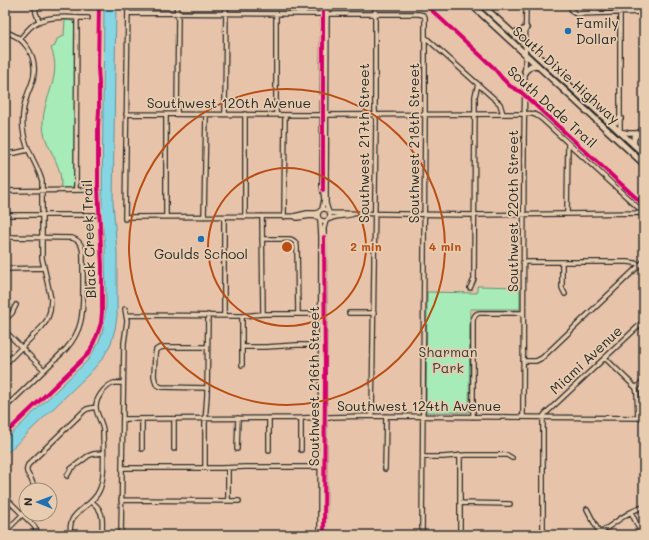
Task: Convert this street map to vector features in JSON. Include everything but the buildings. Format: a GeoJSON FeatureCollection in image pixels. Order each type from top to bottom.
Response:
{"type":"FeatureCollection","features":[{"type":"Feature","properties":{"kind":"highway","name":"South Dixie Highway"},"geometry":{"type":"LineString","coordinates":[[472,5],[644,164]]}},
{"type":"Feature","properties":{"kind":"highway","name":"South Dixie Highway"},"geometry":{"type":"LineString","coordinates":[[482,5],[644,154]]}},
{"type":"Feature","properties":{"kind":"highway"},"geometry":{"type":"LineString","coordinates":[[481,14],[489,17],[518,44],[525,45]]}},
{"type":"Feature","properties":{"kind":"highway"},"geometry":{"type":"LineString","coordinates":[[513,34],[521,32],[526,28]]}},
{"type":"Feature","properties":{"kind":"highway"},"geometry":{"type":"LineString","coordinates":[[525,54],[532,55],[563,83],[571,86]]}},
{"type":"Feature","properties":{"kind":"highway"},"geometry":{"type":"LineString","coordinates":[[525,71],[531,66],[537,65]]}},
{"type":"Feature","properties":{"kind":"highway"},"geometry":{"type":"LineString","coordinates":[[578,102],[585,105],[612,130],[615,132],[620,132],[619,138],[621,143]]}},
{"type":"Feature","properties":{"kind":"highway"},"geometry":{"type":"LineString","coordinates":[[610,122],[616,122],[620,118]]}},
{"type":"Feature","properties":{"kind":"highway"},"geometry":{"type":"LineString","coordinates":[[634,145],[635,136],[642,133]]}},
{"type":"Feature","properties":{"kind":"street"},"geometry":{"type":"LineString","coordinates":[[35,5],[39,21]]}},
{"type":"Feature","properties":{"kind":"street"},"geometry":{"type":"LineString","coordinates":[[128,5],[125,218],[166,216],[294,216],[307,213],[316,213],[324,209],[329,211],[354,213],[424,214],[644,213]]}},
{"type":"Feature","properties":{"kind":"street"},"geometry":{"type":"LineString","coordinates":[[176,5],[177,114]]}},
{"type":"Feature","properties":{"kind":"street"},"geometry":{"type":"LineString","coordinates":[[225,114],[226,5]]}},
{"type":"Feature","properties":{"kind":"street"},"geometry":{"type":"LineString","coordinates":[[323,5],[325,14]]}},
{"type":"Feature","properties":{"kind":"street"},"geometry":{"type":"LineString","coordinates":[[327,5],[325,14],[325,115],[326,203],[329,211],[328,220]]}},
{"type":"Feature","properties":{"kind":"street","name":"Southwest 217th Street"},"geometry":{"type":"LineString","coordinates":[[372,416],[375,213],[375,5]]}},
{"type":"Feature","properties":{"kind":"street","name":"Southwest 220th Street"},"geometry":{"type":"LineString","coordinates":[[523,417],[523,214],[526,5]]}},
{"type":"Feature","properties":{"kind":"street"},"geometry":{"type":"LineString","coordinates":[[620,5],[620,132],[642,133]]}},
{"type":"Feature","properties":{"kind":"street"},"geometry":{"type":"LineString","coordinates":[[571,7],[572,11],[576,14],[644,12]]}},
{"type":"Feature","properties":{"kind":"street"},"geometry":{"type":"LineString","coordinates":[[128,13],[375,14]]}},
{"type":"Feature","properties":{"kind":"street"},"geometry":{"type":"LineString","coordinates":[[276,14],[276,114]]}},
{"type":"Feature","properties":{"kind":"street","name":"Southwest 218th Street"},"geometry":{"type":"LineString","coordinates":[[375,14],[419,14],[424,16],[425,19],[422,535]]}},
{"type":"Feature","properties":{"kind":"street"},"geometry":{"type":"LineString","coordinates":[[20,39],[29,28],[39,21],[53,18],[88,18]]}},
{"type":"Feature","properties":{"kind":"street"},"geometry":{"type":"LineString","coordinates":[[76,190],[77,18]]}},
{"type":"Feature","properties":{"kind":"street"},"geometry":{"type":"LineString","coordinates":[[5,32],[20,39],[26,45],[33,58],[34,77],[23,114],[23,131],[28,150],[41,178],[42,258],[51,299],[50,311],[42,328],[5,364]]}},
{"type":"Feature","properties":{"kind":"street"},"geometry":{"type":"LineString","coordinates":[[425,37],[500,104],[503,114]]}},
{"type":"Feature","properties":{"kind":"street"},"geometry":{"type":"LineString","coordinates":[[470,288],[474,279],[475,96],[478,84]]}},
{"type":"Feature","properties":{"kind":"street","name":"Southwest 120th Avenue"},"geometry":{"type":"LineString","coordinates":[[126,114],[535,114],[644,213]]}},
{"type":"Feature","properties":{"kind":"street"},"geometry":{"type":"LineString","coordinates":[[166,114],[166,216]]}},
{"type":"Feature","properties":{"kind":"street"},"geometry":{"type":"LineString","coordinates":[[204,216],[206,114]]}},
{"type":"Feature","properties":{"kind":"street"},"geometry":{"type":"LineString","coordinates":[[245,114],[245,216]]}},
{"type":"Feature","properties":{"kind":"street"},"geometry":{"type":"LineString","coordinates":[[284,216],[285,115]]}},
{"type":"Feature","properties":{"kind":"street"},"geometry":{"type":"LineString","coordinates":[[319,218],[324,200],[322,186],[325,115]]}},
{"type":"Feature","properties":{"kind":"street"},"geometry":{"type":"LineString","coordinates":[[567,214],[568,143]]}},
{"type":"Feature","properties":{"kind":"street"},"geometry":{"type":"LineString","coordinates":[[5,153],[15,153],[28,150]]}},
{"type":"Feature","properties":{"kind":"street"},"geometry":{"type":"LineString","coordinates":[[5,191],[86,190]]}},
{"type":"Feature","properties":{"kind":"street"},"geometry":{"type":"LineString","coordinates":[[294,216],[297,218],[311,216],[319,218],[324,222],[334,217],[354,213]]}},
{"type":"Feature","properties":{"kind":"street"},"geometry":{"type":"LineString","coordinates":[[5,215],[95,215]]}},
{"type":"Feature","properties":{"kind":"street"},"geometry":{"type":"LineString","coordinates":[[224,216],[224,316]]}},
{"type":"Feature","properties":{"kind":"street"},"geometry":{"type":"LineString","coordinates":[[262,216],[263,314]]}},
{"type":"Feature","properties":{"kind":"street","name":"Southwest 216th Street"},"geometry":{"type":"LineString","coordinates":[[319,218],[321,236],[320,535]]}},
{"type":"Feature","properties":{"kind":"street","name":"Southwest 216th Street"},"geometry":{"type":"LineString","coordinates":[[324,535],[324,228],[328,220]]}},
{"type":"Feature","properties":{"kind":"street"},"geometry":{"type":"LineString","coordinates":[[5,237],[70,237],[79,242],[83,254],[83,309],[80,324],[75,337],[69,346],[5,408]]}},
{"type":"Feature","properties":{"kind":"street"},"geometry":{"type":"LineString","coordinates":[[262,239],[290,239],[294,240],[296,243],[298,314]]}},
{"type":"Feature","properties":{"kind":"street"},"geometry":{"type":"LineString","coordinates":[[523,361],[536,361],[542,358],[644,261]]}},
{"type":"Feature","properties":{"kind":"street"},"geometry":{"type":"LineString","coordinates":[[523,262],[635,262],[640,265]]}},
{"type":"Feature","properties":{"kind":"street"},"geometry":{"type":"LineString","coordinates":[[562,262],[562,288],[565,294]]}},
{"type":"Feature","properties":{"kind":"street"},"geometry":{"type":"LineString","coordinates":[[5,269],[44,268]]}},
{"type":"Feature","properties":{"kind":"street"},"geometry":{"type":"LineString","coordinates":[[5,320],[12,313],[16,305]]}},
{"type":"Feature","properties":{"kind":"street"},"geometry":{"type":"LineString","coordinates":[[121,535],[124,339],[127,315],[125,309]]}},
{"type":"Feature","properties":{"kind":"street"},"geometry":{"type":"LineString","coordinates":[[349,313],[374,313]]}},
{"type":"Feature","properties":{"kind":"street"},"geometry":{"type":"LineString","coordinates":[[473,417],[473,320],[476,314],[480,313],[523,313]]}},
{"type":"Feature","properties":{"kind":"street"},"geometry":{"type":"LineString","coordinates":[[127,315],[242,316],[263,314],[321,314],[324,323],[323,352],[325,357]]}},
{"type":"Feature","properties":{"kind":"street"},"geometry":{"type":"LineString","coordinates":[[205,468],[208,316]]}},
{"type":"Feature","properties":{"kind":"street"},"geometry":{"type":"LineString","coordinates":[[242,316],[242,365]]}},
{"type":"Feature","properties":{"kind":"street","name":"Miami Avenue"},"geometry":{"type":"LineString","coordinates":[[543,417],[644,321]]}},
{"type":"Feature","properties":{"kind":"street"},"geometry":{"type":"LineString","coordinates":[[5,331],[44,370]]}},
{"type":"Feature","properties":{"kind":"street"},"geometry":{"type":"LineString","coordinates":[[242,347],[320,345]]}},
{"type":"Feature","properties":{"kind":"street"},"geometry":{"type":"LineString","coordinates":[[207,388],[163,388],[157,386],[154,376],[155,355],[156,350],[159,348],[208,347]]}},
{"type":"Feature","properties":{"kind":"street"},"geometry":{"type":"LineString","coordinates":[[605,358],[636,388],[638,418]]}},
{"type":"Feature","properties":{"kind":"street"},"geometry":{"type":"LineString","coordinates":[[636,388],[644,380]]}},
{"type":"Feature","properties":{"kind":"street"},"geometry":{"type":"LineString","coordinates":[[70,535],[73,518],[92,502],[99,492],[102,484],[103,427],[96,407],[97,401],[100,395],[110,385],[115,383],[123,383]]}},
{"type":"Feature","properties":{"kind":"street"},"geometry":{"type":"LineString","coordinates":[[32,482],[26,469],[28,466],[84,411],[96,407]]}},
{"type":"Feature","properties":{"kind":"street","name":"Southwest 124th Avenue"},"geometry":{"type":"LineString","coordinates":[[123,419],[320,418],[372,416],[644,418]]}},
{"type":"Feature","properties":{"kind":"street"},"geometry":{"type":"LineString","coordinates":[[385,469],[386,416]]}},
{"type":"Feature","properties":{"kind":"street"},"geometry":{"type":"LineString","coordinates":[[543,417],[543,535]]}},
{"type":"Feature","properties":{"kind":"street"},"geometry":{"type":"LineString","coordinates":[[237,449],[238,418]]}},
{"type":"Feature","properties":{"kind":"street"},"geometry":{"type":"LineString","coordinates":[[269,418],[269,450]]}},
{"type":"Feature","properties":{"kind":"street"},"geometry":{"type":"LineString","coordinates":[[301,418],[301,450]]}},
{"type":"Feature","properties":{"kind":"street"},"geometry":{"type":"LineString","coordinates":[[142,419],[142,449]]}},
{"type":"Feature","properties":{"kind":"street"},"geometry":{"type":"LineString","coordinates":[[174,419],[174,449]]}},
{"type":"Feature","properties":{"kind":"street"},"geometry":{"type":"LineString","coordinates":[[67,476],[71,469],[90,455],[95,453],[103,454]]}},
{"type":"Feature","properties":{"kind":"street"},"geometry":{"type":"LineString","coordinates":[[460,455],[460,535]]}},
{"type":"Feature","properties":{"kind":"street"},"geometry":{"type":"LineString","coordinates":[[423,457],[507,455],[512,458]]}},
{"type":"Feature","properties":{"kind":"street"},"geometry":{"type":"LineString","coordinates":[[122,468],[325,467]]}},
{"type":"Feature","properties":{"kind":"street"},"geometry":{"type":"LineString","coordinates":[[228,468],[228,501]]}},
{"type":"Feature","properties":{"kind":"street"},"geometry":{"type":"LineString","coordinates":[[5,497],[18,510]]}},
{"type":"Feature","properties":{"kind":"street"},"geometry":{"type":"LineString","coordinates":[[121,500],[239,501]]}},
{"type":"Feature","properties":{"kind":"street"},"geometry":{"type":"LineString","coordinates":[[92,502],[101,512],[102,535]]}},
{"type":"Feature","properties":{"kind":"street"},"geometry":{"type":"LineString","coordinates":[[460,503],[510,504]]}},
{"type":"Feature","properties":{"kind":"street"},"geometry":{"type":"LineString","coordinates":[[587,509],[598,534],[631,512],[644,507]]}},
{"type":"Feature","properties":{"kind":"street"},"geometry":{"type":"LineString","coordinates":[[631,512],[642,535]]}},
{"type":"Feature","properties":{"kind":"street"},"geometry":{"type":"LineString","coordinates":[[5,532],[18,520]]}},
{"type":"Feature","properties":{"kind":"street"},"geometry":{"type":"LineString","coordinates":[[30,522],[39,535]]}},
{"type":"Feature","properties":{"kind":"green space"},"geometry":{"type":"Polygon","coordinates":[[[65,20],[72,21],[75,25],[74,184],[71,188],[61,189],[60,173],[47,143],[43,124],[46,104],[52,86],[55,68],[51,48],[55,46],[57,39],[64,36],[65,20]]]}},
{"type":"Feature","properties":{"kind":"green space","name":"Sharman Park"},"geometry":{"type":"Polygon","coordinates":[[[477,286],[520,287],[520,309],[470,309],[469,412],[426,412],[427,292],[477,293],[477,286]]]}},
{"type":"Feature","properties":{"kind":"water"},"geometry":{"type":"Polygon","coordinates":[[[104,5],[116,5],[113,202],[117,252],[117,316],[115,329],[111,343],[103,358],[90,373],[5,455],[5,440],[88,360],[98,344],[102,333],[106,306],[105,246],[101,210],[104,5]]]}},
{"type":"Feature","properties":{"kind":"cycle path","name":"Black Creek Trail"},"geometry":{"type":"LineString","coordinates":[[5,434],[89,353],[101,323],[102,265],[98,188],[99,5]]}},
{"type":"Feature","properties":{"kind":"cycle path"},"geometry":{"type":"LineString","coordinates":[[323,5],[323,190]]}},
{"type":"Feature","properties":{"kind":"cycle path","name":"South Dade Trail"},"geometry":{"type":"LineString","coordinates":[[426,5],[493,67],[510,86],[521,92],[644,205]]}},
{"type":"Feature","properties":{"kind":"cycle path"},"geometry":{"type":"LineString","coordinates":[[324,237],[324,535]]}},
{"type":"Feature","properties":{"kind":"place","name":"Family Dollar"},"geometry":{"type":"Point","coordinates":[568,31]}},
{"type":"Feature","properties":{"kind":"place","name":"Goulds School"},"geometry":{"type":"Point","coordinates":[201,239]}}]}
